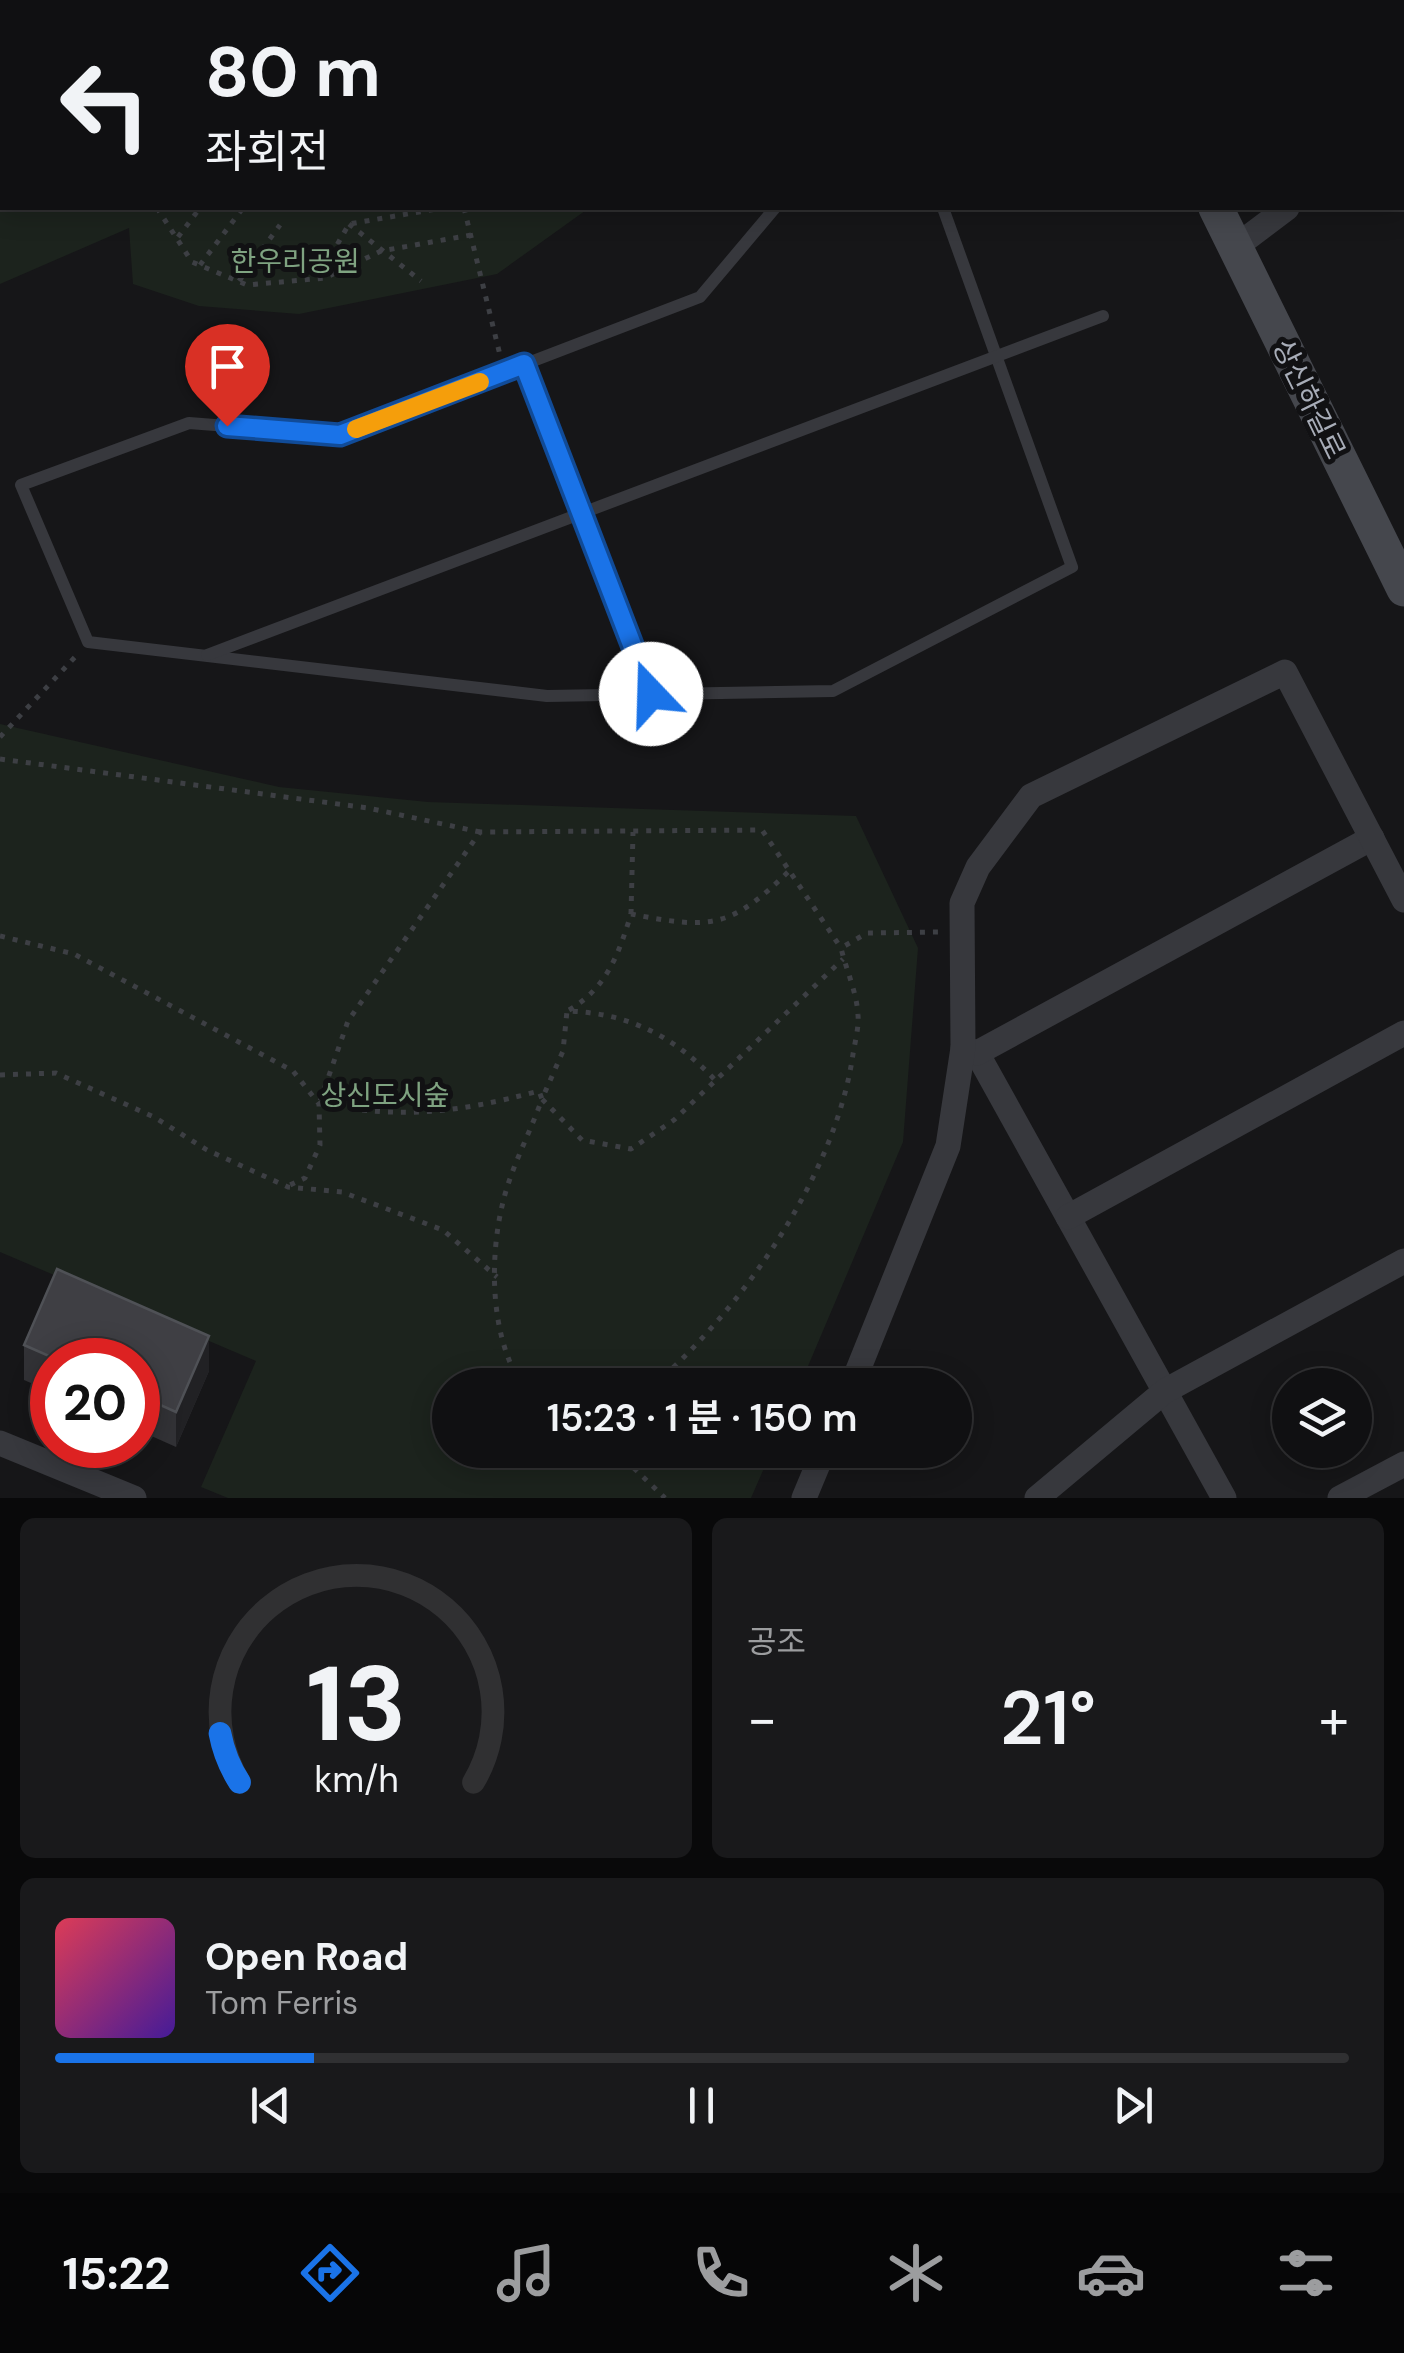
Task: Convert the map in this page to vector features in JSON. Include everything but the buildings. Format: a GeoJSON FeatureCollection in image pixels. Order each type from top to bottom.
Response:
{"type":"FeatureCollection","features":[{"type":"Feature","properties":{"kind":"street","name":"상신하길로"},"geometry":{"type":"LineString","coordinates":[[1217,210],[1238,244],[1279,339],[1404,589]]}},
{"type":"Feature","properties":{"kind":"street"},"geometry":{"type":"LineString","coordinates":[[1238,244],[1284,210]]}},
{"type":"Feature","properties":{"kind":"street"},"geometry":{"type":"LineString","coordinates":[[859,1368],[948,1146],[970,1050],[962,903],[978,867],[1031,796],[1285,672],[1404,900]]}},
{"type":"Feature","properties":{"kind":"street"},"geometry":{"type":"LineString","coordinates":[[970,1050],[1372,838]]}},
{"type":"Feature","properties":{"kind":"street"},"geometry":{"type":"LineString","coordinates":[[1068,1217],[1404,1032]]}},
{"type":"Feature","properties":{"kind":"street"},"geometry":{"type":"LineString","coordinates":[[970,1050],[1224,1498]]}},
{"type":"Feature","properties":{"kind":"street"},"geometry":{"type":"LineString","coordinates":[[1036,1498],[1165,1391],[1404,1261]]}},
{"type":"Feature","properties":{"kind":"street"},"geometry":{"type":"LineString","coordinates":[[0,1443],[134,1498]]}},
{"type":"Feature","properties":{"kind":"street"},"geometry":{"type":"LineString","coordinates":[[1340,1498],[1404,1464]]}},
{"type":"Feature","properties":{"kind":"street"},"geometry":{"type":"LineString","coordinates":[[804,1498],[816,1468]]}},
{"type":"Feature","properties":{"kind":"lane"},"geometry":{"type":"LineString","coordinates":[[773,210],[700,297],[340,435],[189,423],[21,484],[88,642],[546,696],[834,691],[1072,567],[945,210]]}},
{"type":"Feature","properties":{"kind":"lane"},"geometry":{"type":"LineString","coordinates":[[202,656],[1102,316]]}},
{"type":"Feature","properties":{"kind":"lane"},"geometry":{"type":"LineString","coordinates":[[524,364],[651,694]]}},
{"type":"Feature","properties":{"kind":"path"},"geometry":{"type":"LineString","coordinates":[[158,210],[192,262],[247,284],[318,279],[381,250],[471,235]]}},
{"type":"Feature","properties":{"kind":"path"},"geometry":{"type":"LineString","coordinates":[[177,239],[199,210]]}},
{"type":"Feature","properties":{"kind":"path"},"geometry":{"type":"LineString","coordinates":[[200,265],[241,210]]}},
{"type":"Feature","properties":{"kind":"path"},"geometry":{"type":"LineString","coordinates":[[318,279],[350,224],[430,210]]}},
{"type":"Feature","properties":{"kind":"path"},"geometry":{"type":"LineString","coordinates":[[465,210],[504,373]]}},
{"type":"Feature","properties":{"kind":"path"},"geometry":{"type":"LineString","coordinates":[[350,224],[420,281]]}},
{"type":"Feature","properties":{"kind":"path"},"geometry":{"type":"LineString","coordinates":[[239,281],[280,226]]}},
{"type":"Feature","properties":{"kind":"path"},"geometry":{"type":"LineString","coordinates":[[0,738],[88,642]]}},
{"type":"Feature","properties":{"kind":"path"},"geometry":{"type":"LineString","coordinates":[[0,759],[368,808],[480,832],[762,830],[841,948],[858,1016],[847,1094],[815,1175],[761,1262],[706,1336],[672,1368]]}},
{"type":"Feature","properties":{"kind":"path"},"geometry":{"type":"LineString","coordinates":[[567,1011],[586,1000],[617,962],[631,914],[634,831]]}},
{"type":"Feature","properties":{"kind":"path"},"geometry":{"type":"LineString","coordinates":[[288,1187],[305,1178],[320,1145],[319,1104],[348,1022],[480,832]]}},
{"type":"Feature","properties":{"kind":"path"},"geometry":{"type":"LineString","coordinates":[[631,914],[674,922],[721,922],[754,905],[790,870]]}},
{"type":"Feature","properties":{"kind":"path"},"geometry":{"type":"LineString","coordinates":[[841,948],[867,933],[962,932]]}},
{"type":"Feature","properties":{"kind":"path"},"geometry":{"type":"LineString","coordinates":[[0,936],[74,954],[246,1044],[293,1071],[319,1104],[380,1115],[455,1112],[539,1091],[542,1099],[582,1140],[631,1148],[674,1120],[844,959]]}},
{"type":"Feature","properties":{"kind":"path"},"geometry":{"type":"LineString","coordinates":[[567,1011],[640,1022],[692,1056],[714,1079]]}},
{"type":"Feature","properties":{"kind":"path"},"geometry":{"type":"LineString","coordinates":[[510,1368],[498,1320],[503,1200],[564,1051],[567,1011]]}},
{"type":"Feature","properties":{"kind":"path"},"geometry":{"type":"LineString","coordinates":[[0,1075],[56,1073],[154,1117],[207,1150],[288,1187],[342,1192],[444,1230],[497,1277]]}},
{"type":"Feature","properties":{"kind":"path"},"geometry":{"type":"LineString","coordinates":[[634,1468],[665,1498]]}},
{"type":"Feature","properties":{"kind":"green space","name":"한우리공원"},"geometry":{"type":"Polygon","coordinates":[[[0,210],[586,210],[497,274],[299,314],[199,306],[133,284],[129,228],[0,284],[0,210]]]}},
{"type":"Feature","properties":{"kind":"green space","name":"상신도시숲"},"geometry":{"type":"Polygon","coordinates":[[[0,724],[279,787],[428,802],[856,816],[918,948],[903,1142],[807,1368],[432,1368],[432,1468],[764,1468],[751,1498],[228,1498],[201,1487],[256,1361],[0,1252],[0,724]]]}},
{"type":"Feature","properties":{"kind":"slow traffic"},"geometry":{"type":"LineString","coordinates":[[356,429],[480,382]]}},
{"type":"Feature","properties":{"kind":"route"},"geometry":{"type":"LineString","coordinates":[[227,426],[340,435],[524,364],[651,694]]}}]}
